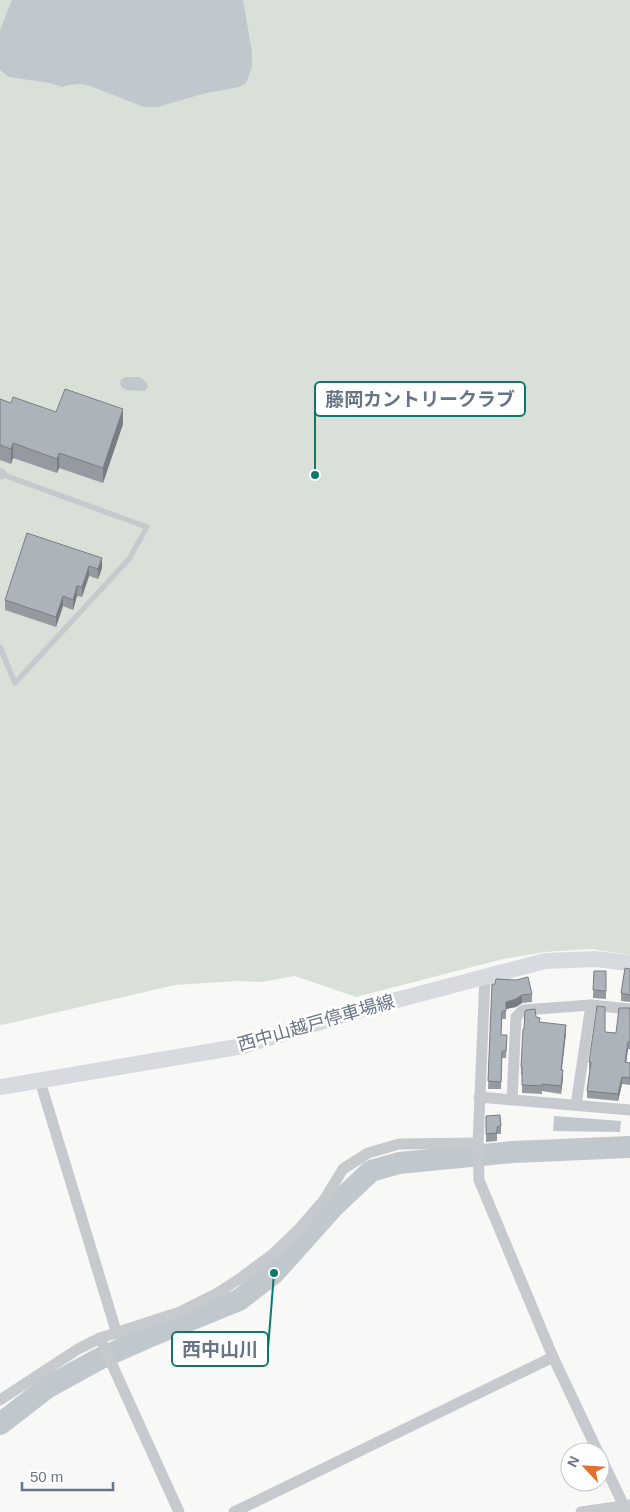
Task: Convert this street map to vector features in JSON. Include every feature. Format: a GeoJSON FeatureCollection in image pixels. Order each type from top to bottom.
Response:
{"type":"FeatureCollection","features":[{"type":"Feature","properties":{"kind":"main road","name":"西中山越戸停車場線"},"geometry":{"type":"LineString","coordinates":[[0,1087],[243,1046],[366,1008],[545,961],[595,959],[630,962]]}},
{"type":"Feature","properties":{"kind":"street"},"geometry":{"type":"LineString","coordinates":[[484,977],[479,1097],[479,1180],[553,1357],[593,1442]]}},
{"type":"Feature","properties":{"kind":"street"},"geometry":{"type":"LineString","coordinates":[[512,1100],[516,1016],[523,1010],[591,1005],[630,1009]]}},
{"type":"Feature","properties":{"kind":"street"},"geometry":{"type":"LineString","coordinates":[[576,1105],[591,1005]]}},
{"type":"Feature","properties":{"kind":"street"},"geometry":{"type":"LineString","coordinates":[[40,1081],[117,1334]]}},
{"type":"Feature","properties":{"kind":"street"},"geometry":{"type":"LineString","coordinates":[[479,1097],[630,1110]]}},
{"type":"Feature","properties":{"kind":"street"},"geometry":{"type":"LineString","coordinates":[[0,1400],[78,1349],[180,1312],[216,1294],[242,1277],[272,1254],[298,1230],[324,1200],[343,1169],[368,1153],[398,1144],[478,1145]]}},
{"type":"Feature","properties":{"kind":"street"},"geometry":{"type":"LineString","coordinates":[[101,1340],[179,1512]]}},
{"type":"Feature","properties":{"kind":"street"},"geometry":{"type":"LineString","coordinates":[[234,1512],[553,1357]]}},
{"type":"Feature","properties":{"kind":"street"},"geometry":{"type":"LineString","coordinates":[[580,1512],[626,1508],[610,1476]]}},
{"type":"Feature","properties":{"kind":"lane"},"geometry":{"type":"LineString","coordinates":[[0,647],[15,683],[129,559],[147,527],[1,474]]}},
{"type":"Feature","properties":{"kind":"shaded area"},"geometry":{"type":"Polygon","coordinates":[[[0,0],[630,0],[630,955],[591,949],[545,952],[503,959],[356,997],[295,976],[261,982],[237,981],[175,985],[0,1024],[0,0]]]}},
{"type":"Feature","properties":{"kind":"shaded area"},"geometry":{"type":"Polygon","coordinates":[[[12,0],[243,0],[252,52],[252,67],[246,83],[239,87],[206,93],[158,107],[144,107],[90,86],[80,84],[62,87],[50,83],[9,77],[0,70],[0,30],[12,0]]]}},
{"type":"Feature","properties":{"kind":"shaded area"},"geometry":{"type":"Polygon","coordinates":[[[125,377],[140,377],[147,383],[148,387],[145,391],[122,388],[120,383],[125,377]]]}},
{"type":"Feature","properties":{"kind":"shaded area"},"geometry":{"type":"Polygon","coordinates":[[[554,1116],[621,1121],[620,1132],[553,1131],[554,1116]]]}},
{"type":"Feature","properties":{"kind":"building"},"geometry":{"type":"Polygon","coordinates":[[[65,389],[123,409],[103,468],[59,453],[57,459],[13,443],[11,449],[0,445],[0,399],[11,403],[13,397],[56,412],[65,389]]]}},
{"type":"Feature","properties":{"kind":"building"},"geometry":{"type":"Polygon","coordinates":[[[27,533],[102,558],[98,569],[89,566],[82,587],[77,586],[73,600],[63,596],[56,617],[5,600],[27,533]]]}},
{"type":"Feature","properties":{"kind":"building"},"geometry":{"type":"Polygon","coordinates":[[[625,968],[630,969],[630,995],[621,993],[625,968]]]}},
{"type":"Feature","properties":{"kind":"building"},"geometry":{"type":"Polygon","coordinates":[[[594,971],[606,971],[606,991],[593,990],[594,971]]]}},
{"type":"Feature","properties":{"kind":"building"},"geometry":{"type":"Polygon","coordinates":[[[528,977],[532,994],[522,995],[506,1002],[506,1011],[502,1011],[501,1035],[507,1035],[506,1051],[502,1051],[501,1082],[488,1081],[492,984],[495,984],[496,979],[516,980],[528,977]]]}},
{"type":"Feature","properties":{"kind":"building"},"geometry":{"type":"Polygon","coordinates":[[[597,1006],[605,1007],[605,1032],[616,1033],[619,1008],[630,1008],[630,1042],[628,1042],[625,1062],[630,1063],[630,1078],[622,1077],[618,1094],[587,1091],[597,1006]]]}},
{"type":"Feature","properties":{"kind":"building"},"geometry":{"type":"Polygon","coordinates":[[[535,1009],[536,1017],[540,1018],[539,1022],[566,1025],[561,1086],[542,1084],[542,1086],[522,1085],[521,1067],[525,1011],[535,1009]]]}},
{"type":"Feature","properties":{"kind":"building"},"geometry":{"type":"Polygon","coordinates":[[[500,1115],[501,1126],[497,1127],[497,1133],[486,1134],[486,1116],[500,1115]]]}},
{"type":"Feature","properties":{"kind":"waterway"},"geometry":{"type":"LineString","coordinates":[[0,1424],[48,1387],[99,1359],[239,1300],[274,1273],[334,1206],[371,1171],[399,1163],[513,1152],[630,1147]]}},
{"type":"Feature","properties":{"kind":"place","name":"藤岡カントリークラブ"},"geometry":{"type":"Point","coordinates":[315,475]}},
{"type":"Feature","properties":{"kind":"place","name":"西中山川"},"geometry":{"type":"Point","coordinates":[274,1273]}}]}
